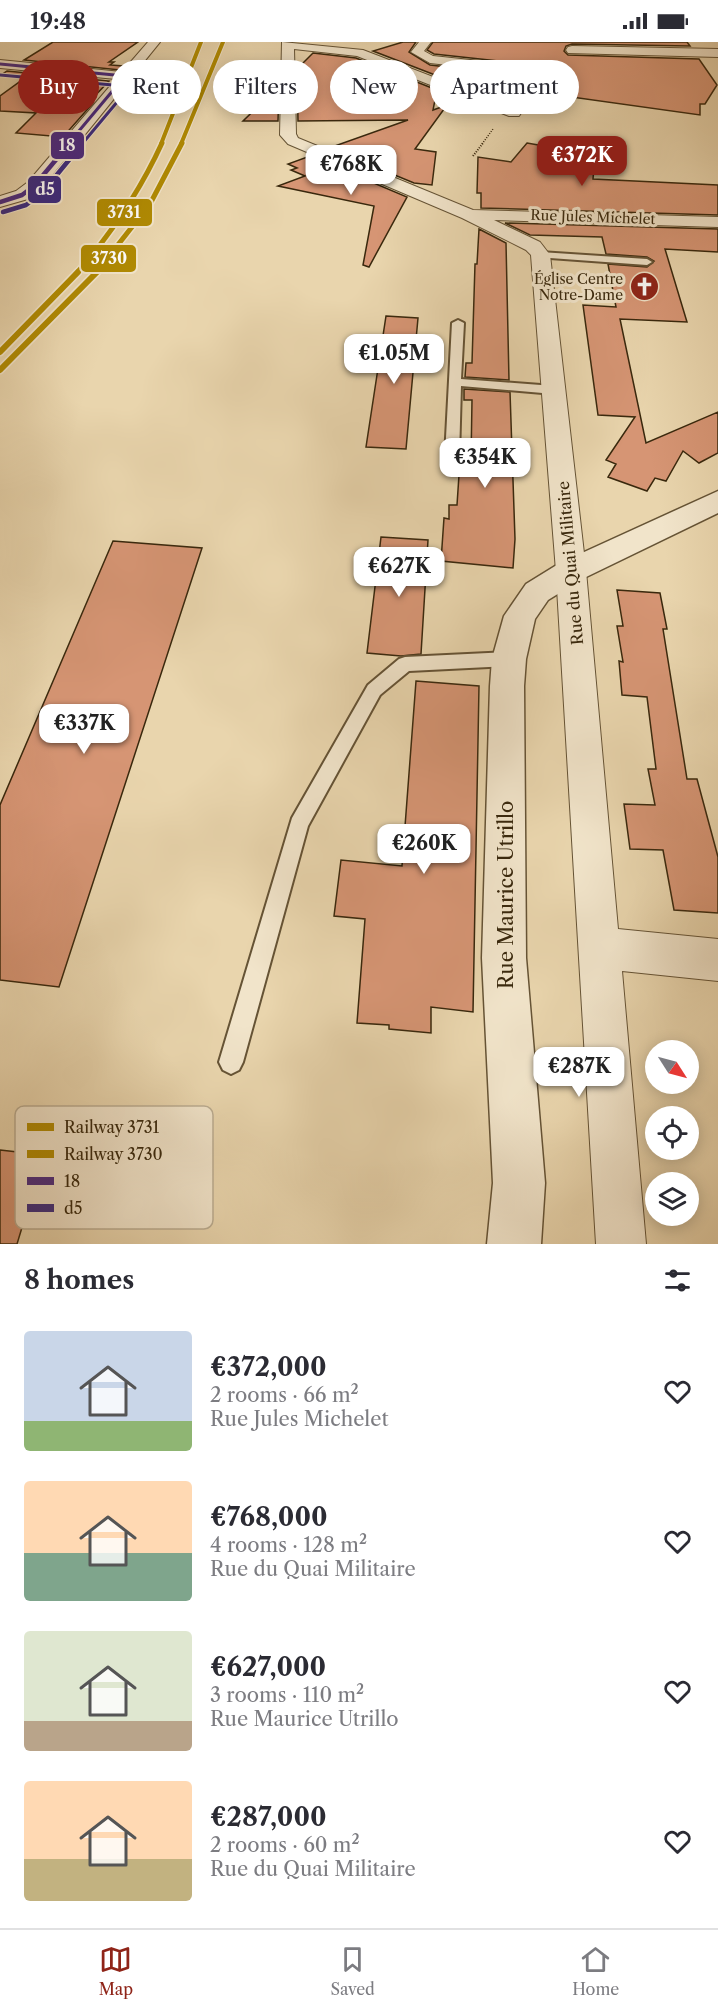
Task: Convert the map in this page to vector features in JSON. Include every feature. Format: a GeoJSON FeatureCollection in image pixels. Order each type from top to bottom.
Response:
{"type":"FeatureCollection","features":[{"type":"Feature","properties":{"kind":"street"},"geometry":{"type":"LineString","coordinates":[[139,60],[154,42]]}},
{"type":"Feature","properties":{"kind":"street"},"geometry":{"type":"LineString","coordinates":[[425,42],[417,52],[430,59],[566,58],[718,52]]}},
{"type":"Feature","properties":{"kind":"street"},"geometry":{"type":"LineString","coordinates":[[430,80],[359,53],[287,44],[288,135],[293,141],[468,214],[533,246],[540,255]]}},
{"type":"Feature","properties":{"kind":"street"},"geometry":{"type":"LineString","coordinates":[[0,64],[111,75]]}},
{"type":"Feature","properties":{"kind":"street"},"geometry":{"type":"LineString","coordinates":[[0,202],[22,195],[34,186],[111,93]]}},
{"type":"Feature","properties":{"kind":"street","name":"Rue Jules Michelet"},"geometry":{"type":"LineString","coordinates":[[468,214],[718,222]]}},
{"type":"Feature","properties":{"kind":"street","name":"Rue du Quai Militaire"},"geometry":{"type":"LineString","coordinates":[[540,255],[571,571],[621,1244]]}},
{"type":"Feature","properties":{"kind":"street","name":"Rue Maurice Utrillo"},"geometry":{"type":"LineString","coordinates":[[514,1244],[519,1183],[504,958],[507,686],[509,659],[520,616],[537,592],[571,571],[718,501]]}},
{"type":"Feature","properties":{"kind":"street"},"geometry":{"type":"LineString","coordinates":[[600,948],[718,960]]}},
{"type":"Feature","properties":{"kind":"lane"},"geometry":{"type":"LineString","coordinates":[[540,255],[647,262]]}},
{"type":"Feature","properties":{"kind":"lane"},"geometry":{"type":"LineString","coordinates":[[452,457],[458,323]]}},
{"type":"Feature","properties":{"kind":"lane"},"geometry":{"type":"LineString","coordinates":[[455,382],[554,390]]}},
{"type":"Feature","properties":{"kind":"lane"},"geometry":{"type":"LineString","coordinates":[[231,1062],[299,824],[374,690],[405,664],[509,659]]}},
{"type":"Feature","properties":{"kind":"building"},"geometry":{"type":"Polygon","coordinates":[[[53,42],[138,42],[109,62],[111,62],[111,69],[99,68],[99,60],[24,60],[53,42]]]}},
{"type":"Feature","properties":{"kind":"building"},"geometry":{"type":"Polygon","coordinates":[[[403,42],[416,42],[409,52],[430,65],[430,73],[418,68],[418,60],[396,60],[373,51],[403,42]]]}},
{"type":"Feature","properties":{"kind":"building"},"geometry":{"type":"Polygon","coordinates":[[[433,42],[687,42],[690,46],[572,44],[566,46],[564,51],[568,55],[699,59],[717,85],[705,104],[700,104],[700,115],[579,98],[579,60],[489,60],[434,54],[427,50],[433,42]]]}},
{"type":"Feature","properties":{"kind":"building"},"geometry":{"type":"Polygon","coordinates":[[[313,53],[361,60],[330,60],[330,114],[418,114],[418,82],[430,87],[430,114],[440,114],[415,149],[436,152],[432,185],[414,183],[329,148],[408,120],[298,121],[298,114],[318,114],[318,60],[306,60],[313,53]]]}},
{"type":"Feature","properties":{"kind":"building"},"geometry":{"type":"Polygon","coordinates":[[[7,71],[18,72],[18,76],[1,75],[7,71]]]}},
{"type":"Feature","properties":{"kind":"building"},"geometry":{"type":"Polygon","coordinates":[[[99,80],[109,81],[99,91],[99,80]]]}},
{"type":"Feature","properties":{"kind":"building"},"geometry":{"type":"Polygon","coordinates":[[[18,83],[18,112],[0,111],[0,96],[18,83]]]}},
{"type":"Feature","properties":{"kind":"building"},"geometry":{"type":"Polygon","coordinates":[[[35,114],[83,114],[63,137],[16,133],[35,114]]]}},
{"type":"Feature","properties":{"kind":"building"},"geometry":{"type":"Polygon","coordinates":[[[250,114],[278,114],[278,121],[243,121],[250,114]]]}},
{"type":"Feature","properties":{"kind":"building"},"geometry":{"type":"Polygon","coordinates":[[[527,143],[595,155],[593,179],[718,185],[718,215],[481,208],[481,193],[477,193],[478,157],[511,162],[527,143]]]}},
{"type":"Feature","properties":{"kind":"building"},"geometry":{"type":"Polygon","coordinates":[[[310,156],[407,197],[369,267],[363,265],[374,206],[278,186],[305,176],[291,170],[297,168],[288,164],[310,156]]]}},
{"type":"Feature","properties":{"kind":"building"},"geometry":{"type":"Polygon","coordinates":[[[505,223],[718,229],[718,252],[665,249],[687,322],[620,319],[646,443],[718,412],[718,453],[699,463],[683,451],[666,481],[655,478],[647,491],[608,477],[616,464],[606,460],[635,417],[598,415],[583,305],[616,307],[608,264],[647,267],[654,261],[647,257],[606,254],[602,237],[530,235],[505,223]]]}},
{"type":"Feature","properties":{"kind":"building"},"geometry":{"type":"Polygon","coordinates":[[[479,229],[506,243],[509,380],[465,377],[466,363],[472,363],[475,264],[477,264],[479,229]]]}},
{"type":"Feature","properties":{"kind":"building"},"geometry":{"type":"Polygon","coordinates":[[[386,316],[418,318],[406,449],[366,447],[386,316]]]}},
{"type":"Feature","properties":{"kind":"building"},"geometry":{"type":"Polygon","coordinates":[[[464,389],[510,392],[515,539],[513,568],[441,561],[444,518],[449,519],[449,505],[457,505],[460,460],[471,461],[472,400],[464,400],[464,389]]]}},
{"type":"Feature","properties":{"kind":"building"},"geometry":{"type":"Polygon","coordinates":[[[381,537],[428,540],[421,654],[401,656],[367,653],[381,537]]]}},
{"type":"Feature","properties":{"kind":"building"},"geometry":{"type":"Polygon","coordinates":[[[113,541],[202,548],[59,987],[0,980],[0,805],[113,541]]]}},
{"type":"Feature","properties":{"kind":"building"},"geometry":{"type":"Polygon","coordinates":[[[617,590],[660,593],[667,629],[663,629],[687,779],[697,779],[718,857],[718,913],[674,910],[663,850],[630,849],[624,804],[655,805],[648,769],[656,769],[647,697],[622,695],[619,661],[623,662],[617,626],[623,626],[617,590]]]}},
{"type":"Feature","properties":{"kind":"building"},"geometry":{"type":"Polygon","coordinates":[[[416,681],[479,686],[473,1012],[431,1007],[431,1033],[389,1029],[389,1025],[357,1023],[365,919],[334,916],[341,860],[402,866],[416,681]]]}},
{"type":"Feature","properties":{"kind":"building"},"geometry":{"type":"Polygon","coordinates":[[[0,1150],[15,1152],[15,1229],[22,1229],[17,1244],[0,1244],[0,1150]]]}},
{"type":"Feature","properties":{"kind":"rail line","name":"3731"},"geometry":{"type":"LineString","coordinates":[[0,352],[72,279],[120,219],[154,160],[201,42]]}},
{"type":"Feature","properties":{"kind":"rail line","name":"3730"},"geometry":{"type":"LineString","coordinates":[[0,370],[90,279],[150,204],[174,161],[223,42]]}},
{"type":"Feature","properties":{"kind":"transit line","name":"18"},"geometry":{"type":"LineString","coordinates":[[0,64],[111,75]]}},
{"type":"Feature","properties":{"kind":"transit line","name":"d5"},"geometry":{"type":"LineString","coordinates":[[0,75],[111,85]]}},
{"type":"Feature","properties":{"kind":"transit line","name":"18"},"geometry":{"type":"LineString","coordinates":[[0,202],[22,195],[34,186],[111,93]]}},
{"type":"Feature","properties":{"kind":"transit line","name":"d5"},"geometry":{"type":"LineString","coordinates":[[3,212],[26,205],[41,194],[111,110]]}},
{"type":"Feature","properties":{"kind":"place","name":"Église Centre Notre-Dame"},"geometry":{"type":"Point","coordinates":[644,287]}}]}
